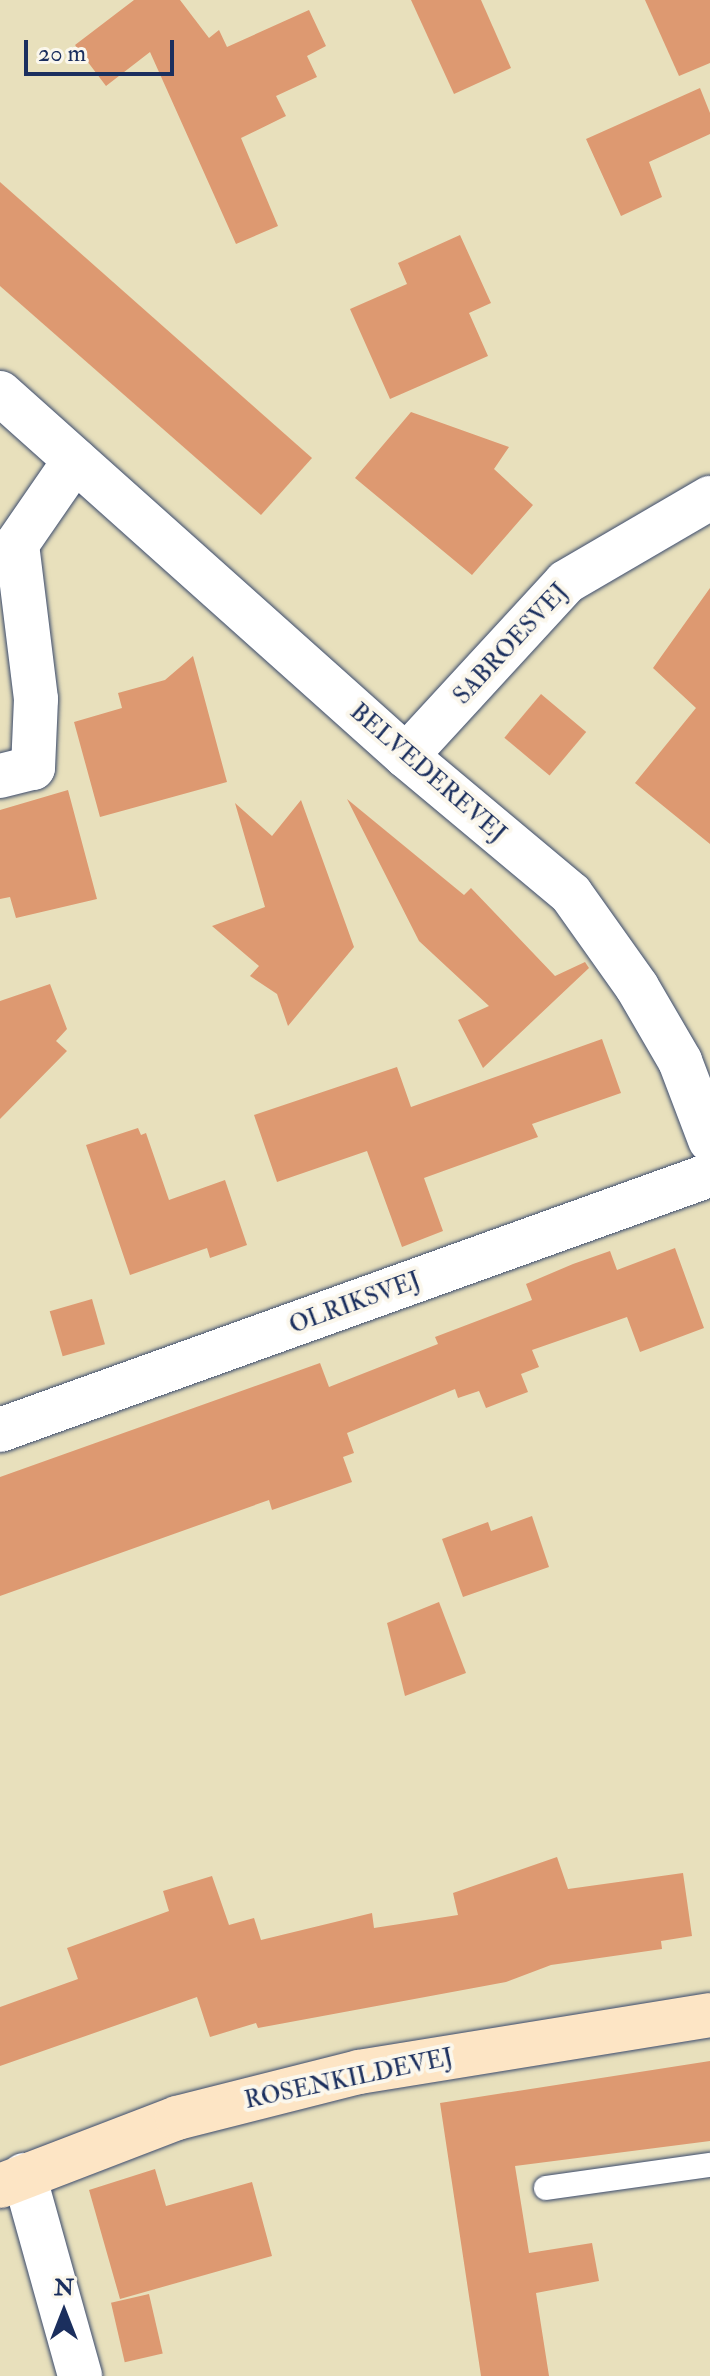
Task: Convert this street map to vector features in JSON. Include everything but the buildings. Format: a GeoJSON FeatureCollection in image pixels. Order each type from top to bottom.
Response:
{"type":"FeatureCollection","features":[{"type":"Feature","properties":{"kind":"street","name":"BELVEDEREVEJ"},"geometry":{"type":"LineString","coordinates":[[0,393],[406,756],[571,894],[637,987],[680,1061],[710,1140]]}},
{"type":"Feature","properties":{"kind":"street"},"geometry":{"type":"LineString","coordinates":[[0,776],[33,768],[36,699],[17,544],[75,460]]}},
{"type":"Feature","properties":{"kind":"street","name":"SABROESVEJ"},"geometry":{"type":"LineString","coordinates":[[406,756],[566,582],[710,498]]}},
{"type":"Feature","properties":{"kind":"street","name":"OLRIKSVEJ"},"geometry":{"type":"LineString","coordinates":[[0,1430],[710,1175]]}},
{"type":"Feature","properties":{"kind":"street","name":"ROSENKILDEVEJ"},"geometry":{"type":"LineString","coordinates":[[12,2181],[177,2118],[359,2072],[710,2015]]}},
{"type":"Feature","properties":{"kind":"street"},"geometry":{"type":"LineString","coordinates":[[12,2181],[80,2376]]}},
{"type":"Feature","properties":{"kind":"lane"},"geometry":{"type":"LineString","coordinates":[[546,2188],[710,2165]]}}]}
